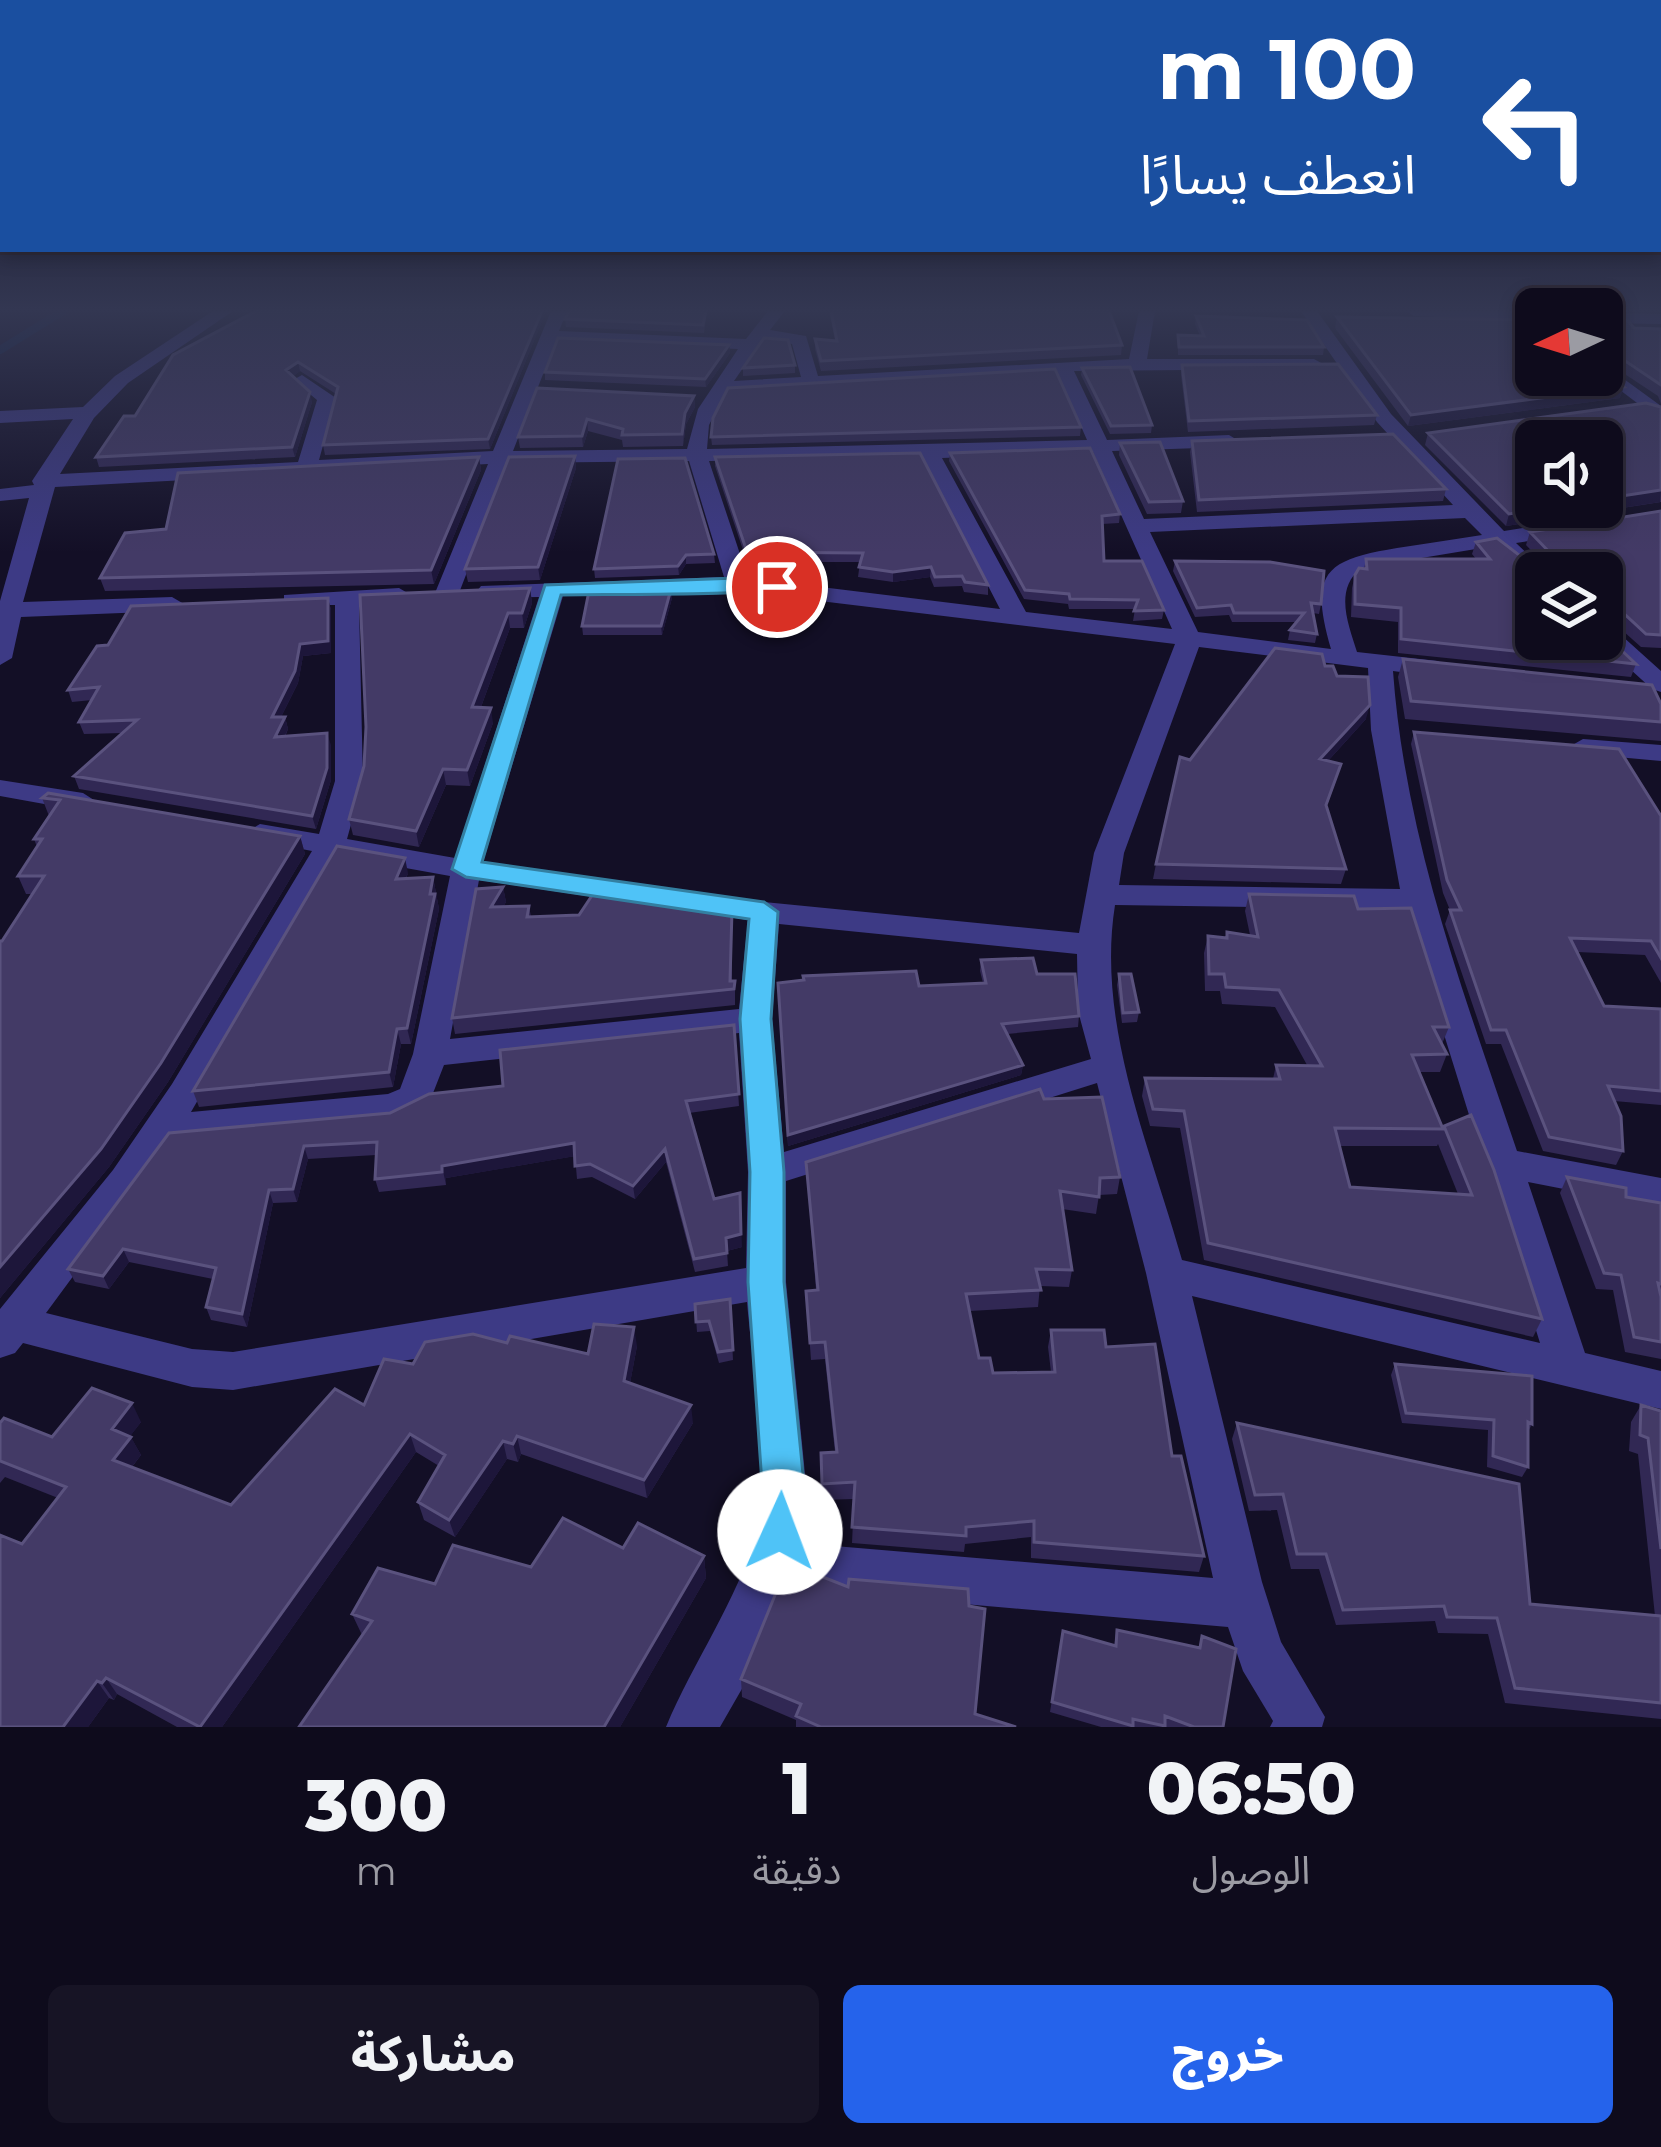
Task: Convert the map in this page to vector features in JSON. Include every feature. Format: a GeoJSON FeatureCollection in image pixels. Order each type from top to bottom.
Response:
{"type":"FeatureCollection","features":[{"type":"Feature","properties":{"kind":"street"},"geometry":{"type":"LineString","coordinates":[[0,658],[40,486],[86,413],[107,392]]}},
{"type":"Feature","properties":{"kind":"street"},"geometry":{"type":"LineString","coordinates":[[307,466],[327,398],[318,392]]}},
{"type":"Feature","properties":{"kind":"street"},"geometry":{"type":"LineString","coordinates":[[447,592],[526,392]]}},
{"type":"Feature","properties":{"kind":"street"},"geometry":{"type":"LineString","coordinates":[[693,397],[732,392]]}},
{"type":"Feature","properties":{"kind":"street"},"geometry":{"type":"LineString","coordinates":[[1075,392],[1189,640],[1118,821],[1099,895],[1093,945],[1096,1011],[1166,1273],[1245,1605],[1260,1654],[1301,1724]]}},
{"type":"Feature","properties":{"kind":"street"},"geometry":{"type":"LineString","coordinates":[[1365,392],[1398,436],[1515,553]]}},
{"type":"Feature","properties":{"kind":"street"},"geometry":{"type":"LineString","coordinates":[[720,393],[697,434],[699,457],[738,584]]}},
{"type":"Feature","properties":{"kind":"street"},"geometry":{"type":"LineString","coordinates":[[0,418],[86,413]]}},
{"type":"Feature","properties":{"kind":"street"},"geometry":{"type":"LineString","coordinates":[[0,495],[40,486],[502,457],[929,452],[1243,440]]}},
{"type":"Feature","properties":{"kind":"street"},"geometry":{"type":"LineString","coordinates":[[929,452],[1017,618]]}},
{"type":"Feature","properties":{"kind":"street"},"geometry":{"type":"LineString","coordinates":[[1140,526],[1468,511]]}},
{"type":"Feature","properties":{"kind":"street"},"geometry":{"type":"LineString","coordinates":[[1567,528],[1395,552],[1341,570],[1334,582],[1333,601],[1395,731],[1417,899],[1569,1368]]}},
{"type":"Feature","properties":{"kind":"street"},"geometry":{"type":"LineString","coordinates":[[257,601],[738,584],[1474,673]]}},
{"type":"Feature","properties":{"kind":"street"},"geometry":{"type":"LineString","coordinates":[[161,1129],[401,1105],[418,1091],[430,1054],[466,869],[553,589]]}},
{"type":"Feature","properties":{"kind":"street"},"geometry":{"type":"LineString","coordinates":[[347,598],[349,782],[331,845],[161,1129],[8,1332],[192,1368],[233,1371],[766,1282]]}},
{"type":"Feature","properties":{"kind":"street"},"geometry":{"type":"LineString","coordinates":[[10,610],[190,604]]}},
{"type":"Feature","properties":{"kind":"street"},"geometry":{"type":"LineString","coordinates":[[1623,654],[1653,688]]}},
{"type":"Feature","properties":{"kind":"street"},"geometry":{"type":"LineString","coordinates":[[1545,744],[1661,753]]}},
{"type":"Feature","properties":{"kind":"street"},"geometry":{"type":"LineString","coordinates":[[0,788],[121,808]]}},
{"type":"Feature","properties":{"kind":"street"},"geometry":{"type":"LineString","coordinates":[[238,829],[466,869],[764,912],[1093,945]]}},
{"type":"Feature","properties":{"kind":"street"},"geometry":{"type":"LineString","coordinates":[[1099,895],[1417,899]]}},
{"type":"Feature","properties":{"kind":"street"},"geometry":{"type":"LineString","coordinates":[[692,1727],[725,1669],[780,1532],[783,1484],[766,1282],[767,1172],[755,1019],[764,912]]}},
{"type":"Feature","properties":{"kind":"street"},"geometry":{"type":"LineString","coordinates":[[430,1054],[755,1019]]}},
{"type":"Feature","properties":{"kind":"street"},"geometry":{"type":"LineString","coordinates":[[767,1172],[1108,1066]]}},
{"type":"Feature","properties":{"kind":"street"},"geometry":{"type":"LineString","coordinates":[[1504,1162],[1661,1193]]}},
{"type":"Feature","properties":{"kind":"street"},"geometry":{"type":"LineString","coordinates":[[1166,1273],[1661,1390]]}},
{"type":"Feature","properties":{"kind":"street"},"geometry":{"type":"LineString","coordinates":[[766,1563],[1245,1605]]}},
{"type":"Feature","properties":{"kind":"building"},"geometry":{"type":"Polygon","coordinates":[[[150,392],[310,392],[292,447],[96,457],[124,416],[135,416],[150,392]]]}},
{"type":"Feature","properties":{"kind":"building"},"geometry":{"type":"Polygon","coordinates":[[[337,392],[508,392],[488,439],[323,445],[337,392]]]}},
{"type":"Feature","properties":{"kind":"building"},"geometry":{"type":"Polygon","coordinates":[[[536,392],[694,396],[682,434],[622,435],[623,429],[587,419],[582,436],[518,437],[536,392]]]}},
{"type":"Feature","properties":{"kind":"building"},"geometry":{"type":"Polygon","coordinates":[[[726,392],[1065,392],[1081,427],[711,437],[713,418],[726,392]]]}},
{"type":"Feature","properties":{"kind":"building"},"geometry":{"type":"Polygon","coordinates":[[[1094,392],[1139,392],[1152,425],[1111,426],[1094,392]]]}},
{"type":"Feature","properties":{"kind":"building"},"geometry":{"type":"Polygon","coordinates":[[[1185,392],[1359,392],[1377,415],[1189,421],[1185,392]]]}},
{"type":"Feature","properties":{"kind":"building"},"geometry":{"type":"Polygon","coordinates":[[[1393,392],[1515,392],[1515,396],[1556,396],[1411,415],[1393,392]]]}},
{"type":"Feature","properties":{"kind":"building"},"geometry":{"type":"Polygon","coordinates":[[[1646,403],[1661,407],[1661,490],[1623,496],[1623,420],[1522,420],[1646,403]]]}},
{"type":"Feature","properties":{"kind":"building"},"geometry":{"type":"Polygon","coordinates":[[[1515,421],[1515,513],[1509,514],[1428,433],[1515,421]]]}},
{"type":"Feature","properties":{"kind":"building"},"geometry":{"type":"Polygon","coordinates":[[[1393,434],[1446,489],[1199,500],[1192,441],[1393,434]]]}},
{"type":"Feature","properties":{"kind":"building"},"geometry":{"type":"Polygon","coordinates":[[[1160,442],[1183,501],[1149,502],[1120,443],[1160,442]]]}},
{"type":"Feature","properties":{"kind":"building"},"geometry":{"type":"Polygon","coordinates":[[[1090,448],[1120,514],[1102,516],[1104,561],[1142,561],[1164,610],[1134,611],[1138,600],[1070,599],[1069,594],[1025,590],[950,453],[1090,448]]]}},
{"type":"Feature","properties":{"kind":"building"},"geometry":{"type":"Polygon","coordinates":[[[920,453],[988,585],[965,582],[962,576],[935,577],[931,567],[893,572],[859,567],[863,553],[747,552],[715,457],[920,453]]]}},
{"type":"Feature","properties":{"kind":"building"},"geometry":{"type":"Polygon","coordinates":[[[575,456],[538,567],[465,569],[509,457],[575,456]]]}},
{"type":"Feature","properties":{"kind":"building"},"geometry":{"type":"Polygon","coordinates":[[[479,457],[431,570],[100,578],[125,533],[166,529],[178,473],[479,457]]]}},
{"type":"Feature","properties":{"kind":"building"},"geometry":{"type":"Polygon","coordinates":[[[685,458],[714,554],[686,555],[678,566],[594,569],[618,459],[685,458]]]}},
{"type":"Feature","properties":{"kind":"building"},"geometry":{"type":"Polygon","coordinates":[[[1661,511],[1661,635],[1646,634],[1623,613],[1623,552],[1549,552],[1530,532],[1623,528],[1623,517],[1661,511]]]}},
{"type":"Feature","properties":{"kind":"building"},"geometry":{"type":"Polygon","coordinates":[[[1497,538],[1515,552],[1515,651],[1401,639],[1401,608],[1355,604],[1355,575],[1359,568],[1367,569],[1366,559],[1490,559],[1476,542],[1497,538]]]}},
{"type":"Feature","properties":{"kind":"building"},"geometry":{"type":"Polygon","coordinates":[[[1175,561],[1270,562],[1324,571],[1321,604],[1311,603],[1317,634],[1290,630],[1304,613],[1234,613],[1231,605],[1197,608],[1175,561]]]}},
{"type":"Feature","properties":{"kind":"building"},"geometry":{"type":"Polygon","coordinates":[[[530,588],[522,613],[508,613],[472,707],[491,708],[467,770],[443,769],[416,831],[349,819],[364,766],[366,727],[360,595],[530,588]]]}},
{"type":"Feature","properties":{"kind":"building"},"geometry":{"type":"Polygon","coordinates":[[[671,589],[661,626],[582,626],[589,591],[671,589]]]}},
{"type":"Feature","properties":{"kind":"building"},"geometry":{"type":"Polygon","coordinates":[[[328,598],[328,641],[300,644],[295,671],[272,717],[285,717],[275,737],[327,733],[327,768],[312,816],[74,776],[137,720],[79,722],[99,687],[68,690],[97,646],[108,645],[131,606],[328,598]]]}},
{"type":"Feature","properties":{"kind":"building"},"geometry":{"type":"Polygon","coordinates":[[[1275,648],[1322,654],[1325,666],[1333,666],[1337,676],[1368,677],[1370,705],[1320,759],[1341,764],[1326,805],[1346,869],[1156,864],[1180,757],[1190,760],[1275,648]]]}},
{"type":"Feature","properties":{"kind":"building"},"geometry":{"type":"Polygon","coordinates":[[[1623,652],[1636,664],[1598,660],[1623,660],[1623,652]]]}},
{"type":"Feature","properties":{"kind":"building"},"geometry":{"type":"Polygon","coordinates":[[[1403,659],[1652,685],[1661,704],[1661,722],[1411,701],[1403,659]]]}},
{"type":"Feature","properties":{"kind":"building"},"geometry":{"type":"Polygon","coordinates":[[[1414,732],[1619,749],[1661,816],[1661,958],[1651,941],[1570,938],[1604,1006],[1661,1009],[1661,1091],[1608,1086],[1621,1116],[1623,1151],[1549,1137],[1506,1030],[1491,1030],[1450,910],[1461,910],[1447,880],[1414,732]]]}},
{"type":"Feature","properties":{"kind":"building"},"geometry":{"type":"Polygon","coordinates":[[[48,793],[300,836],[161,1063],[101,1149],[0,1267],[0,941],[44,876],[18,876],[42,839],[34,839],[60,800],[42,798],[48,793]]]}},
{"type":"Feature","properties":{"kind":"building"},"geometry":{"type":"Polygon","coordinates":[[[337,846],[405,858],[396,879],[433,877],[430,894],[435,894],[407,1028],[397,1029],[389,1072],[193,1091],[337,846]]]}},
{"type":"Feature","properties":{"kind":"building"},"geometry":{"type":"Polygon","coordinates":[[[503,887],[491,907],[529,906],[527,917],[579,915],[593,894],[732,910],[730,981],[735,981],[734,989],[452,1018],[476,889],[503,887]]]}},
{"type":"Feature","properties":{"kind":"building"},"geometry":{"type":"Polygon","coordinates":[[[1249,894],[1354,896],[1358,909],[1411,908],[1449,1027],[1433,1027],[1447,1054],[1412,1055],[1443,1129],[1335,1128],[1350,1187],[1472,1195],[1444,1126],[1471,1115],[1494,1170],[1542,1319],[1208,1243],[1184,1111],[1153,1109],[1145,1078],[1280,1079],[1276,1065],[1322,1066],[1279,990],[1226,987],[1224,974],[1209,974],[1208,936],[1227,938],[1227,932],[1258,937],[1249,894]]]}},
{"type":"Feature","properties":{"kind":"building"},"geometry":{"type":"Polygon","coordinates":[[[1033,958],[1037,974],[1075,974],[1079,1016],[1002,1024],[1023,1065],[788,1135],[778,983],[804,980],[803,976],[916,971],[919,986],[986,983],[981,960],[1033,958]]]}},
{"type":"Feature","properties":{"kind":"building"},"geometry":{"type":"Polygon","coordinates":[[[1119,974],[1131,974],[1139,1012],[1123,1013],[1119,974]]]}},
{"type":"Feature","properties":{"kind":"building"},"geometry":{"type":"Polygon","coordinates":[[[734,1025],[739,1094],[686,1101],[714,1199],[740,1193],[741,1234],[726,1238],[727,1253],[694,1259],[665,1149],[633,1186],[590,1164],[575,1166],[574,1143],[442,1166],[442,1172],[375,1179],[377,1142],[304,1146],[293,1189],[269,1190],[242,1314],[206,1307],[216,1268],[123,1249],[103,1276],[68,1269],[169,1133],[390,1113],[429,1094],[503,1086],[500,1050],[734,1025]]]}},
{"type":"Feature","properties":{"kind":"building"},"geometry":{"type":"Polygon","coordinates":[[[1040,1089],[1044,1099],[1102,1097],[1120,1177],[1100,1178],[1099,1197],[1060,1191],[1072,1270],[1036,1269],[1041,1290],[966,1294],[979,1358],[990,1358],[993,1373],[1055,1372],[1051,1330],[1104,1330],[1106,1347],[1155,1344],[1172,1456],[1181,1456],[1204,1556],[1034,1542],[1034,1521],[966,1527],[966,1536],[852,1527],[855,1482],[822,1484],[821,1453],[837,1452],[825,1342],[810,1343],[806,1291],[818,1290],[806,1162],[1040,1089]]]}},
{"type":"Feature","properties":{"kind":"building"},"geometry":{"type":"Polygon","coordinates":[[[1567,1177],[1626,1188],[1626,1197],[1661,1203],[1661,1342],[1634,1337],[1621,1275],[1604,1273],[1567,1177]]]}},
{"type":"Feature","properties":{"kind":"building"},"geometry":{"type":"Polygon","coordinates":[[[730,1299],[733,1350],[718,1352],[709,1321],[696,1322],[695,1304],[730,1299]]]}},
{"type":"Feature","properties":{"kind":"building"},"geometry":{"type":"Polygon","coordinates":[[[594,1324],[634,1327],[624,1381],[691,1405],[644,1480],[517,1436],[513,1444],[503,1441],[449,1520],[418,1502],[445,1455],[410,1434],[200,1727],[106,1678],[97,1681],[63,1727],[0,1727],[0,1535],[22,1544],[66,1487],[0,1461],[4,1418],[52,1437],[92,1388],[132,1403],[112,1429],[131,1437],[113,1460],[231,1505],[335,1389],[364,1405],[384,1359],[413,1364],[425,1342],[473,1334],[507,1343],[510,1336],[588,1354],[594,1324]]]}},
{"type":"Feature","properties":{"kind":"building"},"geometry":{"type":"Polygon","coordinates":[[[1395,1364],[1532,1376],[1528,1467],[1493,1456],[1494,1420],[1406,1413],[1395,1364]]]}},
{"type":"Feature","properties":{"kind":"building"},"geometry":{"type":"Polygon","coordinates":[[[1641,1405],[1661,1411],[1661,1549],[1648,1438],[1640,1435],[1641,1405]]]}},
{"type":"Feature","properties":{"kind":"building"},"geometry":{"type":"Polygon","coordinates":[[[1237,1423],[1519,1484],[1530,1604],[1661,1616],[1661,1703],[1515,1688],[1497,1618],[1447,1617],[1444,1606],[1343,1610],[1326,1554],[1297,1554],[1283,1494],[1255,1495],[1237,1423]]]}},
{"type":"Feature","properties":{"kind":"building"},"geometry":{"type":"Polygon","coordinates":[[[563,1518],[623,1548],[638,1523],[704,1556],[604,1727],[299,1727],[372,1621],[352,1614],[378,1568],[435,1584],[453,1545],[531,1567],[563,1518]]]}},
{"type":"Feature","properties":{"kind":"building"},"geometry":{"type":"Polygon","coordinates":[[[784,1573],[823,1577],[848,1587],[849,1579],[968,1589],[969,1606],[985,1609],[975,1714],[1016,1727],[821,1727],[796,1716],[801,1704],[741,1679],[784,1573]]]}},
{"type":"Feature","properties":{"kind":"building"},"geometry":{"type":"Polygon","coordinates":[[[1117,1630],[1200,1648],[1202,1636],[1236,1649],[1223,1727],[1194,1727],[1165,1716],[1165,1726],[1133,1719],[1133,1726],[1052,1702],[1063,1631],[1116,1646],[1117,1630]]]}},
{"type":"Feature","properties":{"kind":"route"},"geometry":{"type":"LineString","coordinates":[[777,587],[553,589],[466,869],[764,912],[755,1019],[767,1172],[766,1282],[783,1484],[780,1532]]}}]}
